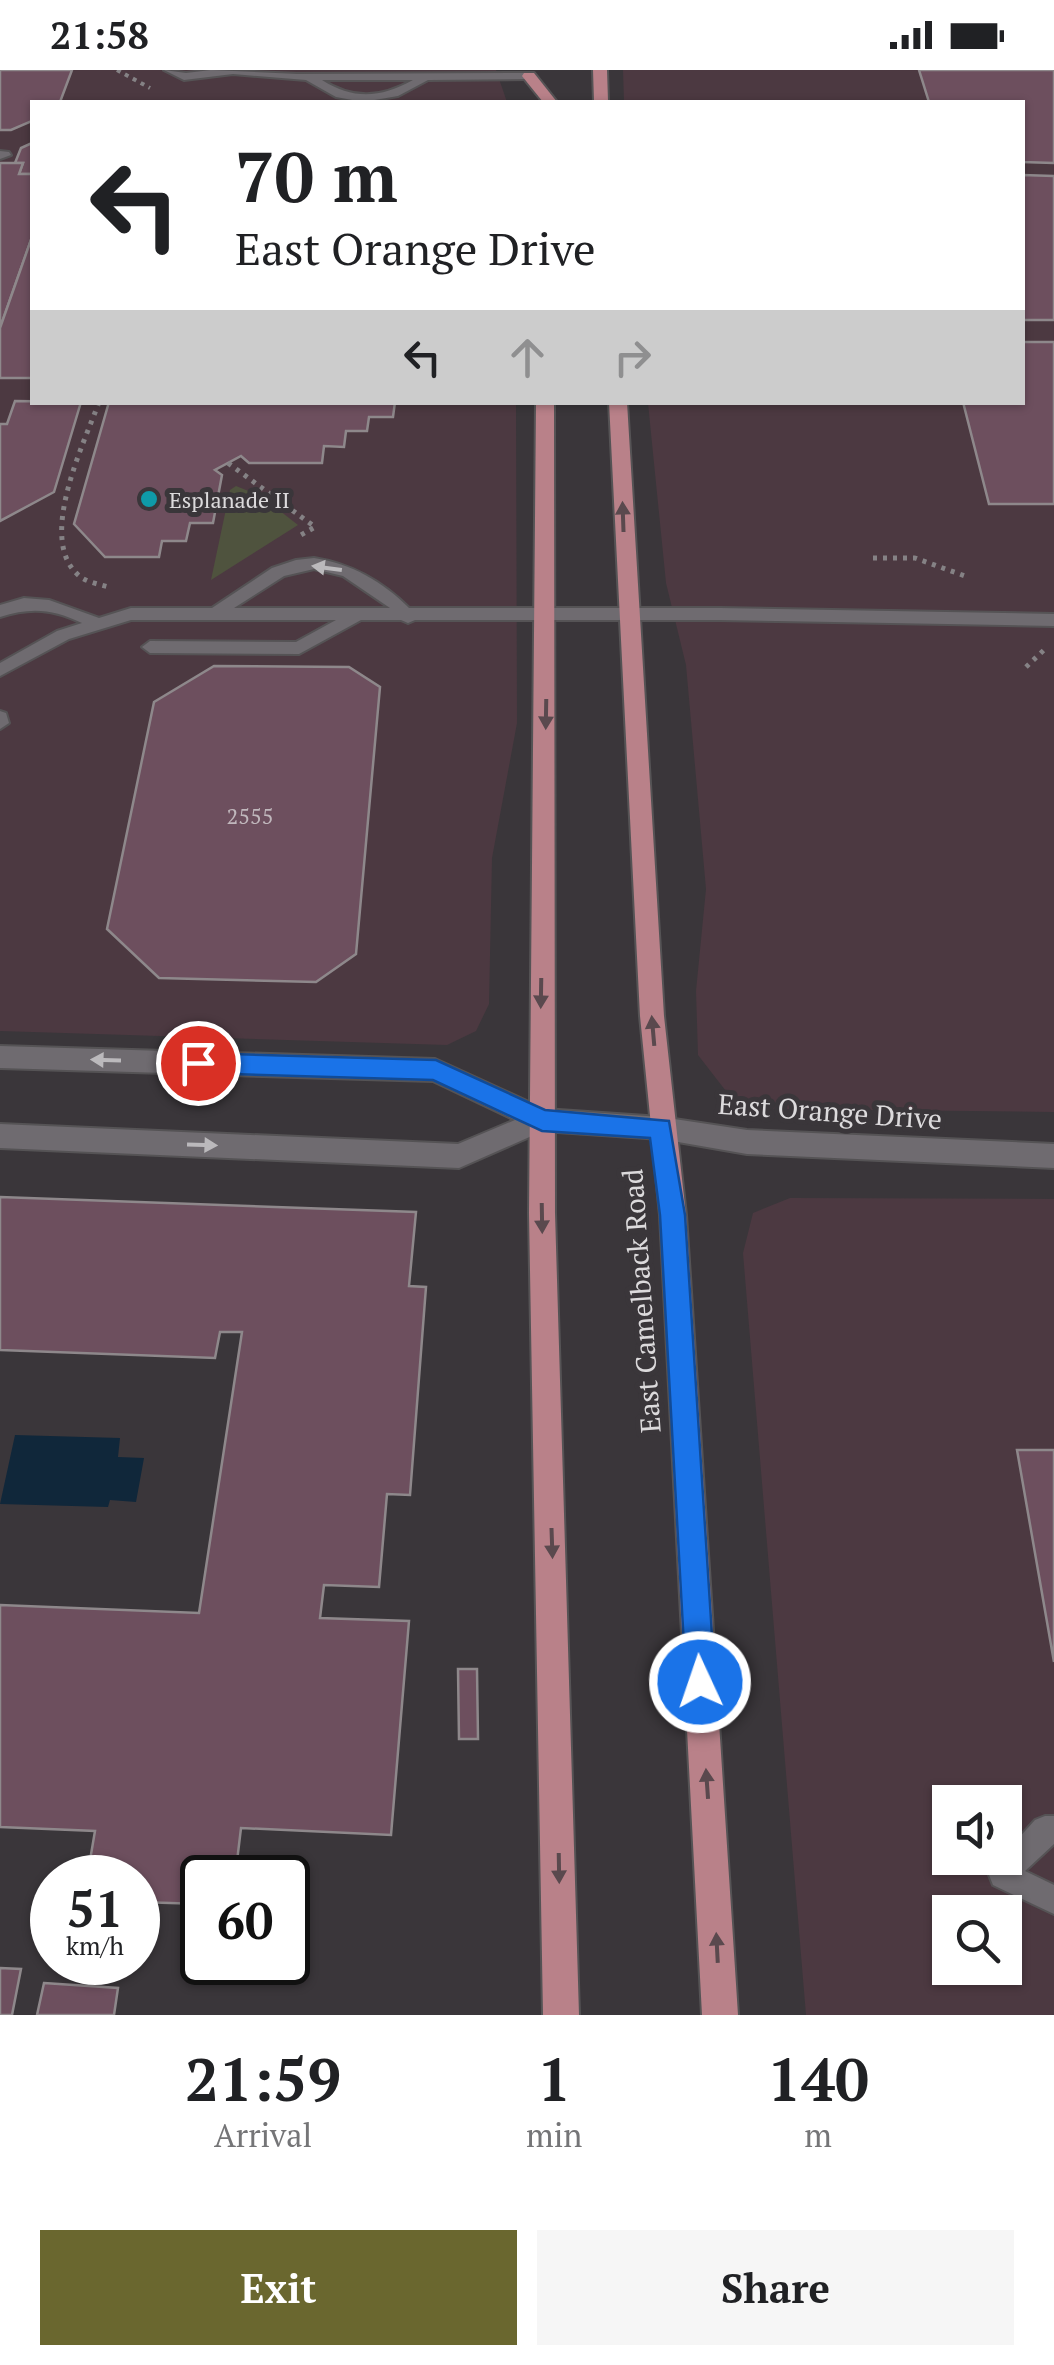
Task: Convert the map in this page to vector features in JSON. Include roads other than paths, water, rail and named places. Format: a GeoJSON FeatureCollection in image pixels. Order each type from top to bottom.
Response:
{"type":"FeatureCollection","features":[{"type":"Feature","properties":{"kind":"main road"},"geometry":{"type":"LineString","coordinates":[[600,70],[601,100]]}},
{"type":"Feature","properties":{"kind":"main road"},"geometry":{"type":"LineString","coordinates":[[529,73],[529,100]]}},
{"type":"Feature","properties":{"kind":"main road"},"geometry":{"type":"LineString","coordinates":[[529,73],[549,100]]}},
{"type":"Feature","properties":{"kind":"main road"},"geometry":{"type":"LineString","coordinates":[[545,405],[548,617],[542,1120],[561,2015]]}},
{"type":"Feature","properties":{"kind":"main road","name":"East Camelback Road"},"geometry":{"type":"LineString","coordinates":[[618,405],[626,615],[661,1128],[673,1215],[720,2015]]}},
{"type":"Feature","properties":{"kind":"street"},"geometry":{"type":"LineString","coordinates":[[0,1057],[436,1070],[542,1120]]}},
{"type":"Feature","properties":{"kind":"street","name":"East Orange Drive"},"geometry":{"type":"LineString","coordinates":[[542,1120],[661,1128],[747,1142],[1054,1156]]}},
{"type":"Feature","properties":{"kind":"street"},"geometry":{"type":"LineString","coordinates":[[0,1136],[459,1156],[542,1120]]}},
{"type":"Feature","properties":{"kind":"lane"},"geometry":{"type":"LineString","coordinates":[[170,70],[184,77],[232,71],[308,77],[529,73]]}},
{"type":"Feature","properties":{"kind":"lane"},"geometry":{"type":"LineString","coordinates":[[308,77],[340,98],[392,98],[426,77]]}},
{"type":"Feature","properties":{"kind":"lane"},"geometry":{"type":"LineString","coordinates":[[218,612],[280,570],[304,564],[340,568],[367,580],[408,617]]}},
{"type":"Feature","properties":{"kind":"lane"},"geometry":{"type":"LineString","coordinates":[[0,611],[38,603],[69,609],[95,623]]}},
{"type":"Feature","properties":{"kind":"lane"},"geometry":{"type":"LineString","coordinates":[[0,670],[63,635],[131,614],[1054,620]]}},
{"type":"Feature","properties":{"kind":"lane"},"geometry":{"type":"LineString","coordinates":[[150,647],[299,648],[356,616]]}},
{"type":"Feature","properties":{"kind":"lane"},"geometry":{"type":"LineString","coordinates":[[1054,1830],[1045,1830],[1003,1875],[1054,1900]]}},
{"type":"Feature","properties":{"kind":"water"},"geometry":{"type":"Polygon","coordinates":[[[15,1435],[120,1438],[118,1457],[144,1458],[136,1502],[110,1500],[108,1507],[0,1504],[15,1435]]]}},
{"type":"Feature","properties":{"kind":"place","name":"Esplanade II"},"geometry":{"type":"Point","coordinates":[149,499]}}]}
